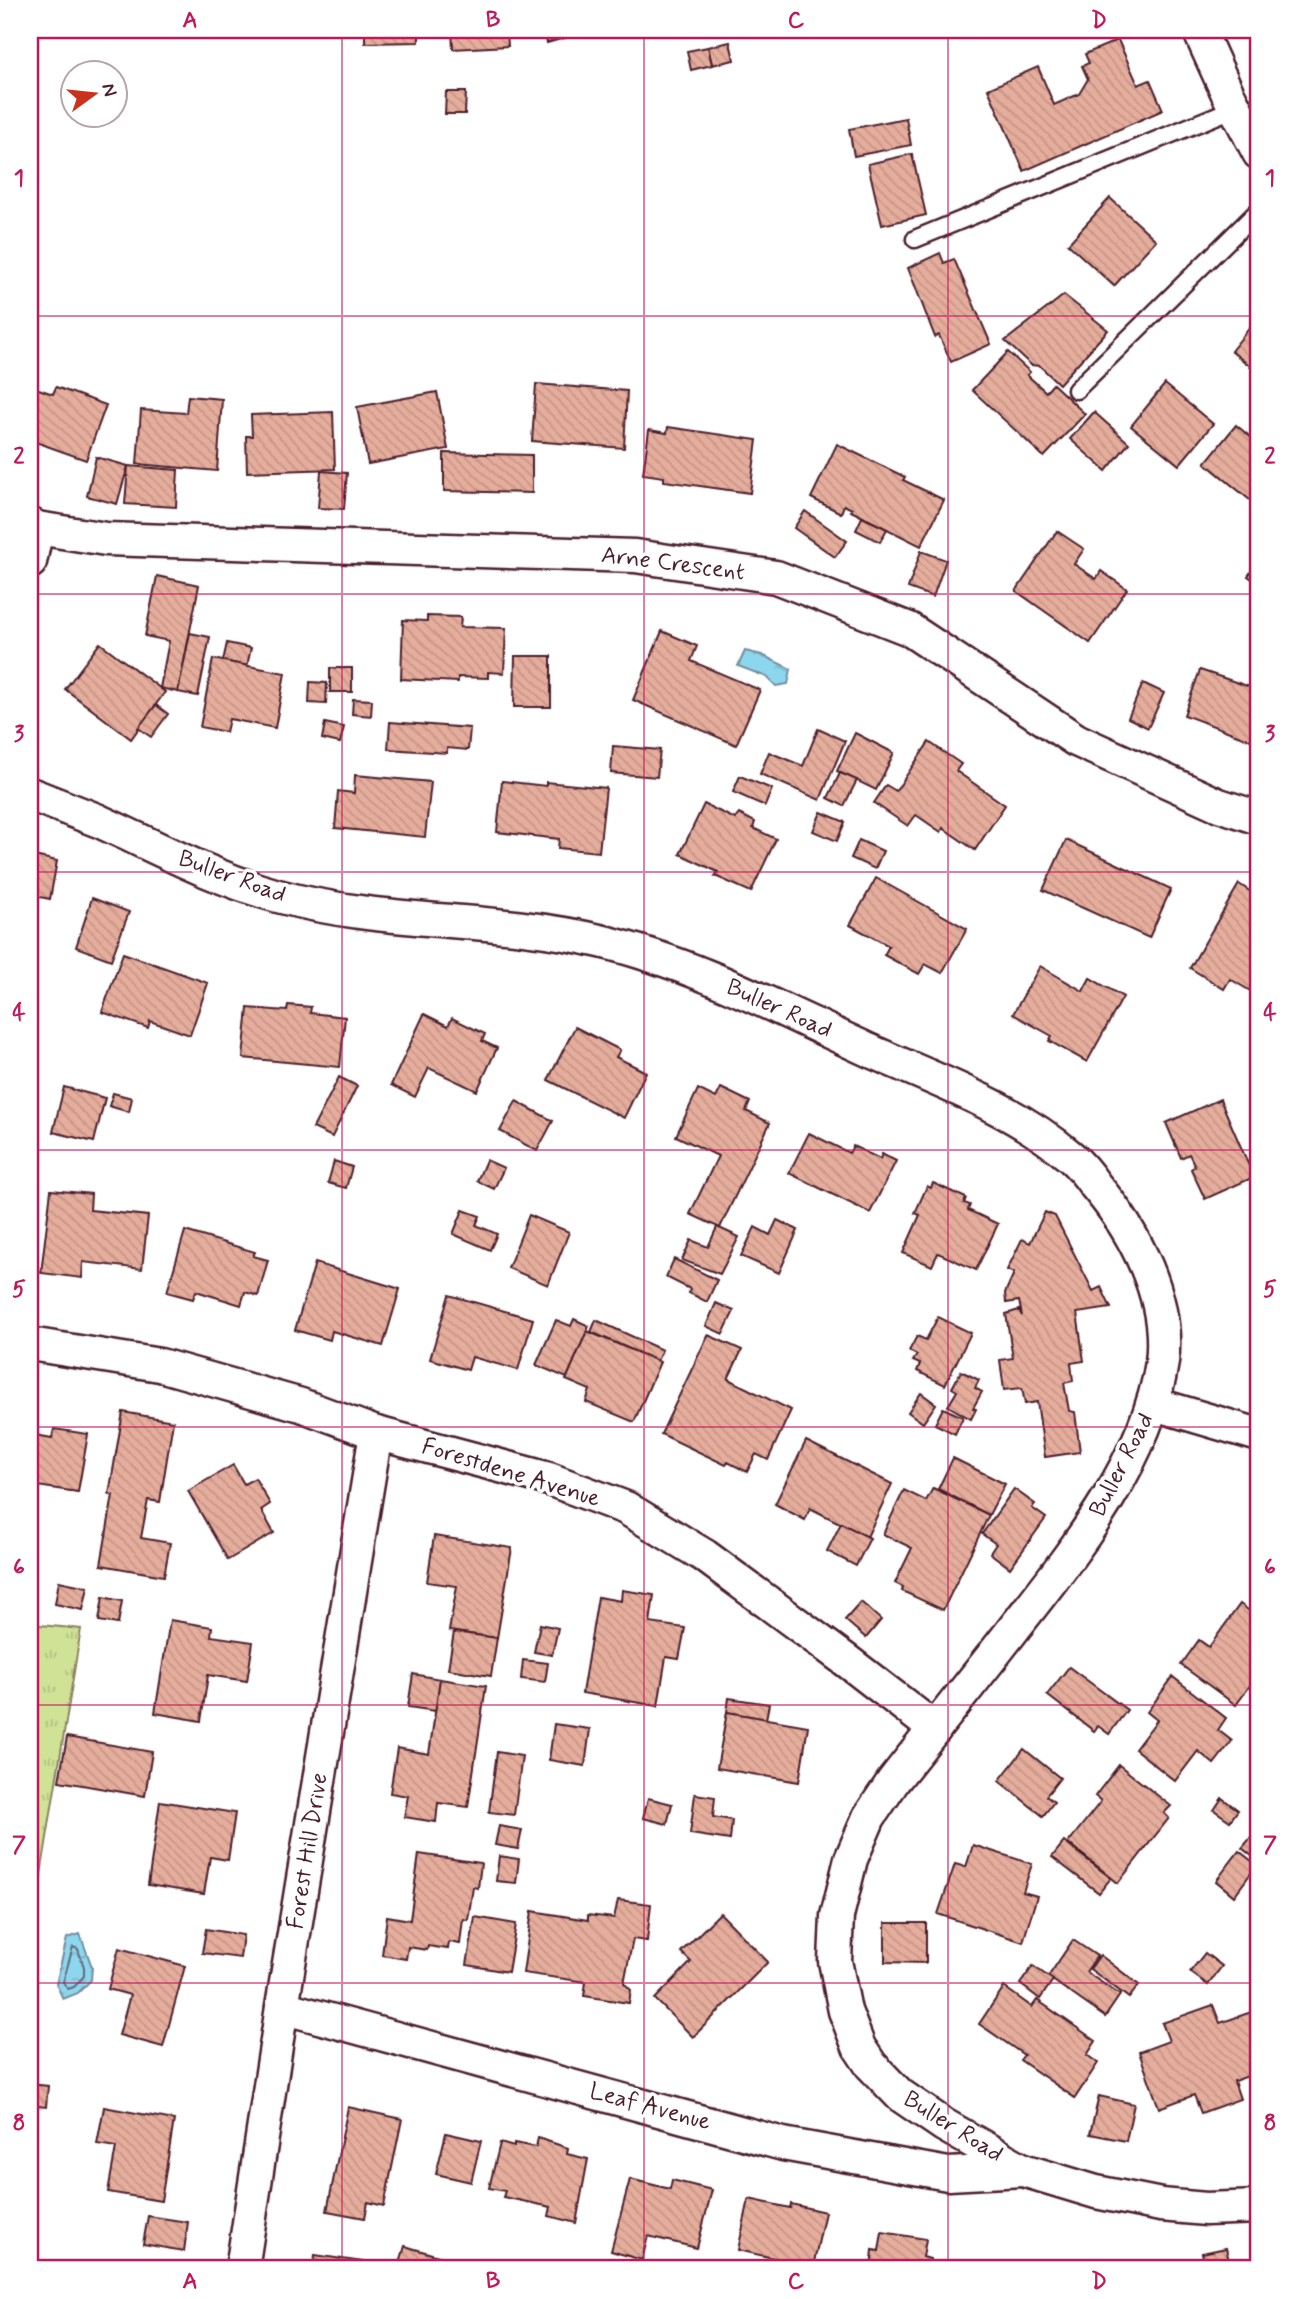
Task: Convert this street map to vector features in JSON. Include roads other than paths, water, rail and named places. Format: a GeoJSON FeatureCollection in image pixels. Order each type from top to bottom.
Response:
{"type":"FeatureCollection","features":[{"type":"Feature","properties":{"kind":"street"},"geometry":{"type":"LineString","coordinates":[[1199,30],[1259,153]]}},
{"type":"Feature","properties":{"kind":"street"},"geometry":{"type":"LineString","coordinates":[[30,562],[34,526]]}},
{"type":"Feature","properties":{"kind":"street","name":"Arne Crescent"},"geometry":{"type":"LineString","coordinates":[[34,526],[106,539],[635,556],[776,577],[908,629],[1076,740],[1219,805],[1259,818]]}},
{"type":"Feature","properties":{"kind":"street","name":"Buller Road"},"geometry":{"type":"LineString","coordinates":[[30,794],[97,821],[231,882],[281,897],[340,911],[544,931],[598,941],[657,957],[992,1106],[1044,1136],[1074,1159],[1109,1201],[1133,1238],[1154,1286],[1163,1326],[1162,1359],[1154,1404],[1126,1467],[1075,1551],[894,1780],[869,1817],[851,1859],[837,1916],[835,1961],[845,2011],[859,2047],[871,2065],[900,2095],[944,2125],[1023,2170],[1096,2192],[1161,2205],[1206,2209],[1259,2207]]}},
{"type":"Feature","properties":{"kind":"street","name":"Forestdene Avenue"},"geometry":{"type":"LineString","coordinates":[[30,1345],[160,1365],[301,1405],[376,1433],[549,1479],[626,1508],[705,1556],[934,1729]]}},
{"type":"Feature","properties":{"kind":"street"},"geometry":{"type":"LineString","coordinates":[[1154,1404],[1259,1435]]}},
{"type":"Feature","properties":{"kind":"street","name":"Forest Hill Drive"},"geometry":{"type":"LineString","coordinates":[[242,2269],[376,1433]]}},
{"type":"Feature","properties":{"kind":"street","name":"Leaf Avenue"},"geometry":{"type":"LineString","coordinates":[[282,2007],[783,2144],[948,2174],[1023,2170]]}},
{"type":"Feature","properties":{"kind":"lane"},"geometry":{"type":"LineString","coordinates":[[915,239],[1235,108]]}},
{"type":"Feature","properties":{"kind":"lane"},"geometry":{"type":"LineString","coordinates":[[1076,390],[1259,210]]}},
{"type":"Feature","properties":{"kind":"water"},"geometry":{"type":"Polygon","coordinates":[[[745,651],[762,655],[791,669],[788,684],[776,686],[767,677],[738,666],[745,651]]]}},
{"type":"Feature","properties":{"kind":"water"},"geometry":{"type":"Polygon","coordinates":[[[80,1934],[92,1967],[91,1980],[78,1993],[63,1999],[56,1984],[67,1938],[80,1934]]]}}]}
